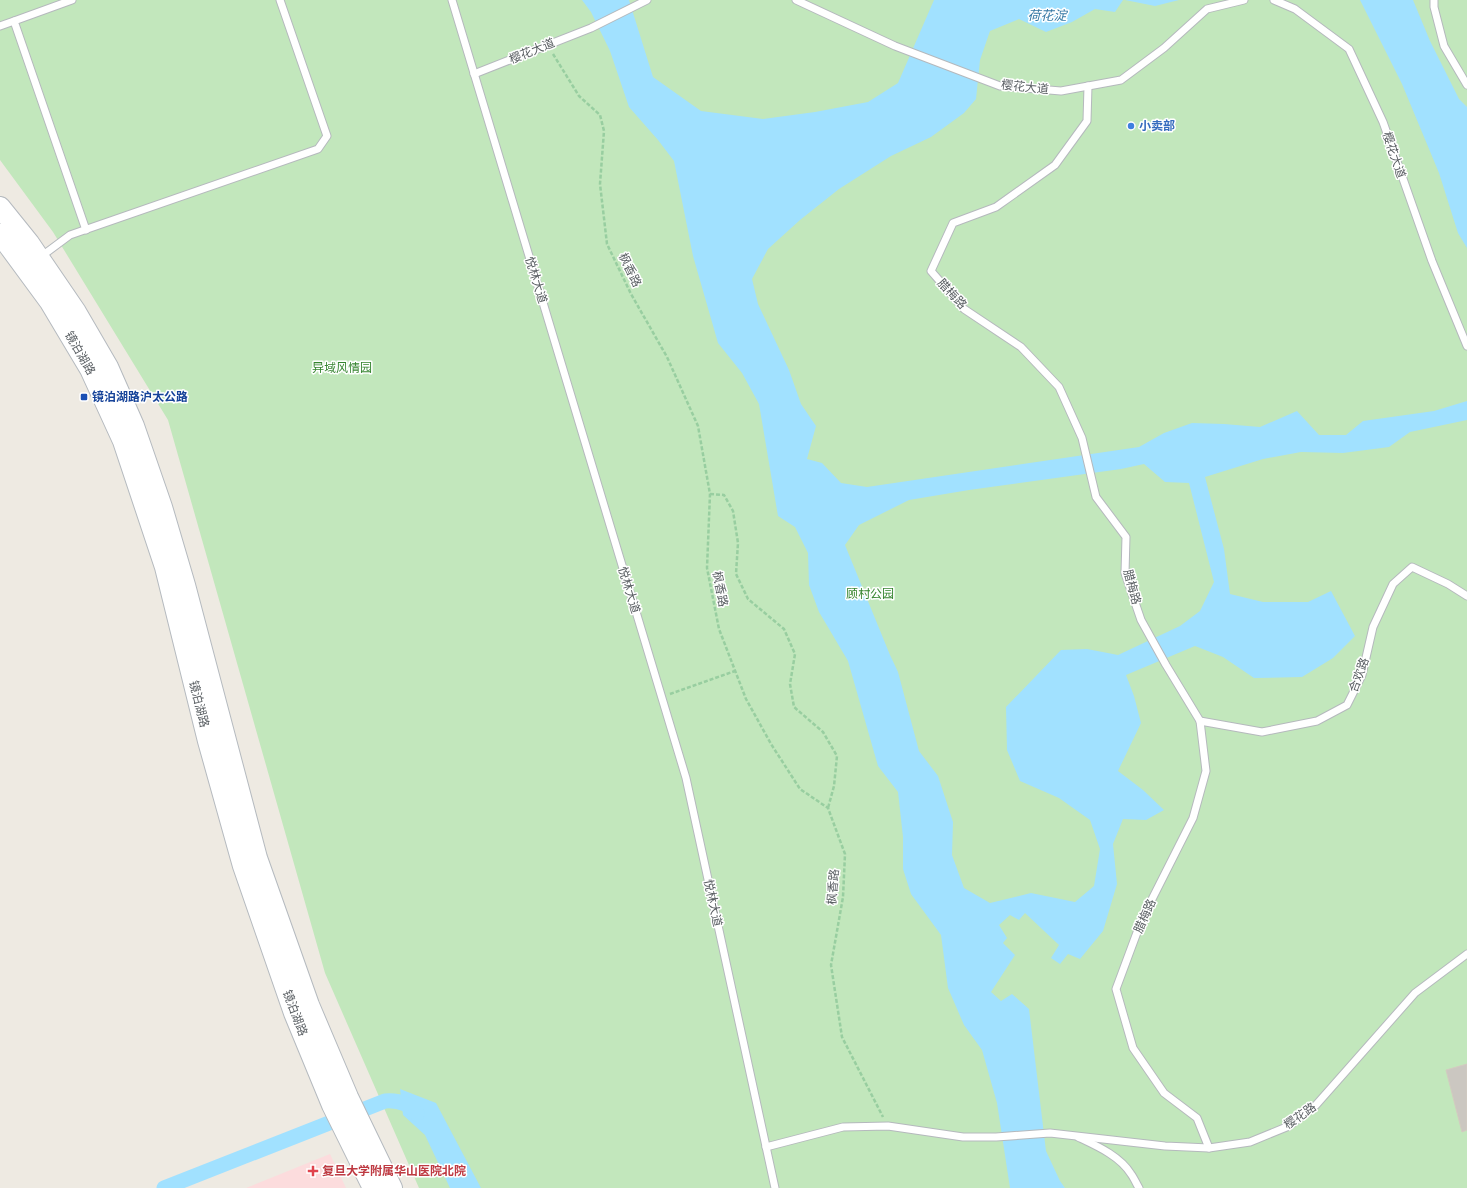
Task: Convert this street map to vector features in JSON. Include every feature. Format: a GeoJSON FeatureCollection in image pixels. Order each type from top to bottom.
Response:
{"type":"FeatureCollection","features":[{"type":"Feature","properties":{"kind":"street","name":"镜泊湖路"},"geometry":{"type":"LineString","coordinates":[[0,207],[29,243],[76,312],[108,367],[134,426],[162,507],[185,586],[256,858],[309,1005],[340,1101]]}},
{"type":"Feature","properties":{"kind":"street","name":"镜泊湖路"},"geometry":{"type":"LineString","coordinates":[[0,234],[50,302],[90,369],[123,441],[165,567],[208,741],[243,866],[294,1013],[340,1101]]}},
{"type":"Feature","properties":{"kind":"street"},"geometry":{"type":"LineString","coordinates":[[340,1101],[363,1148],[392,1188]]}},
{"type":"Feature","properties":{"kind":"street"},"geometry":{"type":"LineString","coordinates":[[363,1148],[373,1188]]}},
{"type":"Feature","properties":{"kind":"lane"},"geometry":{"type":"LineString","coordinates":[[0,26],[72,0]]}},
{"type":"Feature","properties":{"kind":"lane"},"geometry":{"type":"LineString","coordinates":[[39,258],[70,235],[318,149],[326,136],[280,0]]}},
{"type":"Feature","properties":{"kind":"lane","name":"悦林大道"},"geometry":{"type":"LineString","coordinates":[[452,0],[686,778],[775,1188]]}},
{"type":"Feature","properties":{"kind":"lane","name":"樱花大道"},"geometry":{"type":"LineString","coordinates":[[474,74],[591,28],[647,0]]}},
{"type":"Feature","properties":{"kind":"lane","name":"樱花大道"},"geometry":{"type":"LineString","coordinates":[[796,0],[895,46],[1000,86],[1061,91],[1121,80],[1164,48],[1207,9],[1244,0]]}},
{"type":"Feature","properties":{"kind":"lane","name":"樱花大道"},"geometry":{"type":"LineString","coordinates":[[1274,0],[1295,9],[1349,49],[1383,122],[1432,261],[1467,346]]}},
{"type":"Feature","properties":{"kind":"lane"},"geometry":{"type":"LineString","coordinates":[[1434,0],[1434,7],[1444,46],[1467,86]]}},
{"type":"Feature","properties":{"kind":"lane"},"geometry":{"type":"LineString","coordinates":[[14,21],[86,230]]}},
{"type":"Feature","properties":{"kind":"lane","name":"腊梅路"},"geometry":{"type":"LineString","coordinates":[[1088,86],[1087,121],[1055,165],[996,207],[952,223],[931,271],[964,309],[1021,347],[1059,387],[1082,438],[1096,497],[1126,537],[1125,573],[1141,620],[1200,721],[1206,771],[1193,818],[1142,919],[1116,989],[1133,1048],[1164,1093],[1197,1118],[1210,1148]]}},
{"type":"Feature","properties":{"kind":"lane","name":"合欢路"},"geometry":{"type":"LineString","coordinates":[[1200,721],[1262,732],[1317,721],[1347,705],[1362,675],[1374,627],[1393,584],[1412,567],[1448,584],[1467,596]]}},
{"type":"Feature","properties":{"kind":"lane","name":"樱花路"},"geometry":{"type":"LineString","coordinates":[[766,1148],[844,1128],[888,1126],[963,1137],[996,1137],[1050,1133],[1165,1146],[1210,1148],[1250,1142],[1289,1126],[1316,1105],[1415,993],[1467,954]]}},
{"type":"Feature","properties":{"kind":"lane"},"geometry":{"type":"LineString","coordinates":[[1074,1135],[1098,1147],[1117,1160],[1131,1173],[1139,1188]]}},
{"type":"Feature","properties":{"kind":"path","name":"枫香路"},"geometry":{"type":"LineString","coordinates":[[548,45],[557,63],[578,96],[600,115],[604,131],[600,184],[607,244],[631,294],[667,357],[698,426],[710,494],[707,568],[719,629],[746,699],[771,744],[800,789],[828,808],[845,854],[843,897],[831,965],[842,1038],[888,1126]]}},
{"type":"Feature","properties":{"kind":"path"},"geometry":{"type":"LineString","coordinates":[[710,494],[724,495],[733,511],[738,543],[736,574],[748,599],[784,629],[795,654],[790,684],[794,707],[823,732],[837,756],[834,786],[828,808]]}},
{"type":"Feature","properties":{"kind":"path"},"geometry":{"type":"LineString","coordinates":[[662,697],[735,671]]}},
{"type":"Feature","properties":{"kind":"shaded area","name":"复旦大学附属华山医院北院"},"geometry":{"type":"Polygon","coordinates":[[[330,1154],[346,1188],[246,1188],[330,1154]]]}},
{"type":"Feature","properties":{"kind":"green space","name":"顾村公园"},"geometry":{"type":"Polygon","coordinates":[[[0,0],[1467,0],[1467,1188],[419,1188],[325,973],[168,420],[53,232],[0,160],[0,0]]]}},
{"type":"Feature","properties":{"kind":"water","name":"荷花淀"},"geometry":{"type":"Polygon","coordinates":[[[582,0],[629,0],[653,77],[701,111],[763,119],[815,112],[868,102],[898,83],[934,0],[1123,0],[1115,12],[1095,9],[1072,22],[1046,32],[1019,19],[990,31],[980,60],[976,99],[964,113],[931,137],[891,156],[839,189],[800,220],[768,249],[752,279],[758,304],[789,370],[801,404],[816,426],[807,459],[822,463],[841,483],[867,487],[1139,447],[1164,433],[1192,423],[1260,427],[1297,411],[1319,435],[1346,435],[1363,421],[1434,411],[1467,401],[1467,420],[1410,432],[1389,447],[1343,453],[1301,452],[1263,459],[1205,477],[1224,549],[1230,594],[1263,602],[1308,602],[1331,591],[1355,636],[1333,658],[1302,677],[1254,678],[1223,657],[1195,646],[1126,675],[1134,696],[1141,723],[1118,771],[1143,790],[1164,810],[1146,820],[1123,819],[1113,844],[1117,884],[1103,931],[1080,959],[1068,954],[1060,964],[1051,958],[1059,945],[1025,913],[1019,920],[1010,915],[999,925],[1007,938],[1003,943],[1015,955],[991,992],[1001,1001],[1012,994],[1029,1009],[1046,1151],[1060,1181],[1065,1188],[1010,1188],[997,1103],[982,1050],[964,1025],[948,988],[941,935],[911,894],[903,869],[903,837],[898,792],[878,766],[848,661],[819,612],[809,585],[808,553],[795,527],[778,516],[759,404],[742,373],[718,343],[693,256],[674,161],[629,107],[610,51],[591,12],[582,0]],[[1144,464],[1121,469],[969,490],[909,500],[859,525],[845,545],[898,672],[919,751],[938,776],[953,822],[952,855],[964,888],[990,903],[1031,893],[1075,902],[1094,886],[1100,849],[1090,820],[1059,798],[1020,781],[1007,750],[1006,707],[1061,650],[1087,649],[1118,655],[1180,626],[1200,611],[1214,582],[1189,483],[1165,482],[1144,464]]]}},
{"type":"Feature","properties":{"kind":"water"},"geometry":{"type":"Polygon","coordinates":[[[1125,0],[1179,0],[1155,6],[1125,0]]]}},
{"type":"Feature","properties":{"kind":"water"},"geometry":{"type":"Polygon","coordinates":[[[1360,0],[1413,0],[1430,41],[1459,99],[1467,107],[1467,248],[1458,233],[1439,173],[1402,84],[1360,0]]]}},
{"type":"Feature","properties":{"kind":"water"},"geometry":{"type":"Polygon","coordinates":[[[400,1089],[436,1103],[481,1188],[450,1188],[425,1135],[403,1115],[400,1089]]]}},
{"type":"Feature","properties":{"kind":"building"},"geometry":{"type":"Polygon","coordinates":[[[1467,1064],[1467,1130],[1462,1132],[1446,1070],[1467,1064]]]}},
{"type":"Feature","properties":{"kind":"waterway"},"geometry":{"type":"LineString","coordinates":[[164,1188],[385,1101],[403,1103],[414,1110],[417,1114]]}},
{"type":"Feature","properties":{"kind":"place","name":"小卖部"},"geometry":{"type":"Point","coordinates":[1131,126]}},
{"type":"Feature","properties":{"kind":"place","name":"镜泊湖路沪太公路"},"geometry":{"type":"Point","coordinates":[84,397]}},
{"type":"Feature","properties":{"kind":"place","name":"复旦大学附属华山医院北院"},"geometry":{"type":"Point","coordinates":[313,1171]}},
{"type":"Feature","properties":{"kind":"park label","name":"异域风情园"},"geometry":{"type":"Point","coordinates":[342,368]}}]}
